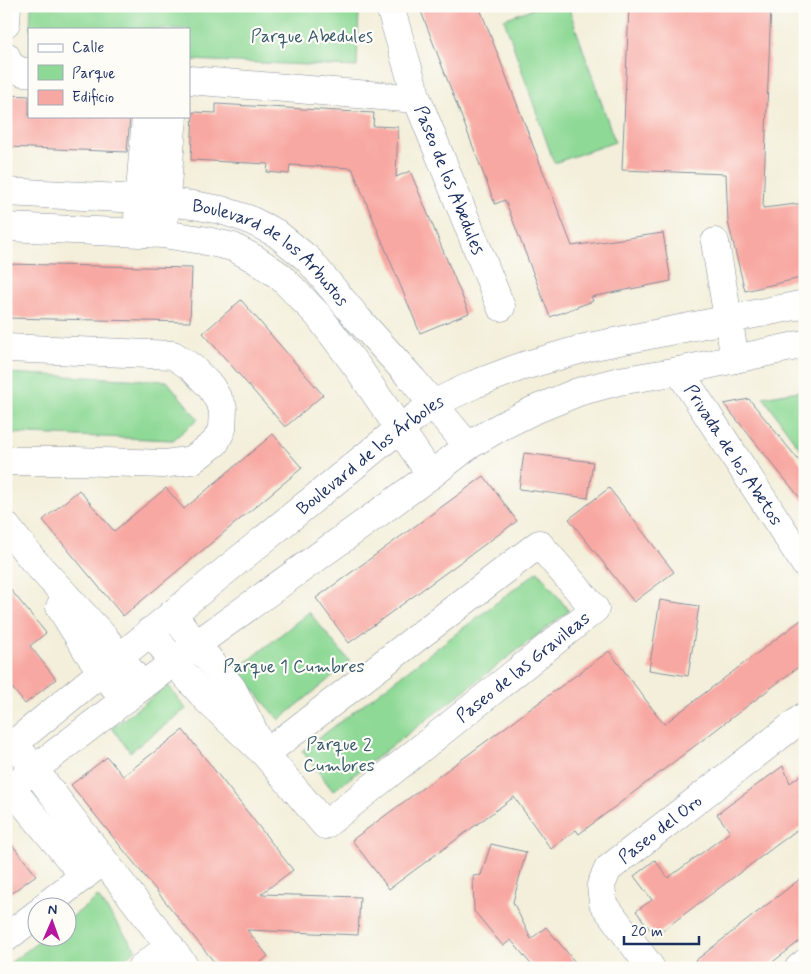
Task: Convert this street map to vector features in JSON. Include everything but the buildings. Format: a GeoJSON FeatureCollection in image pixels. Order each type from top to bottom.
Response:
{"type":"FeatureCollection","features":[{"type":"Feature","properties":{"kind":"street"},"geometry":{"type":"LineString","coordinates":[[6,23],[7,6]]}},
{"type":"Feature","properties":{"kind":"street"},"geometry":{"type":"LineString","coordinates":[[388,6],[392,10],[417,99]]}},
{"type":"Feature","properties":{"kind":"street"},"geometry":{"type":"LineString","coordinates":[[6,56],[9,65],[22,72],[28,72]]}},
{"type":"Feature","properties":{"kind":"street","name":"Paseo de los Abedules"},"geometry":{"type":"LineString","coordinates":[[190,80],[417,99],[501,306]]}},
{"type":"Feature","properties":{"kind":"street"},"geometry":{"type":"LineString","coordinates":[[146,118],[153,201]]}},
{"type":"Feature","properties":{"kind":"street"},"geometry":{"type":"LineString","coordinates":[[150,234],[153,201],[173,118]]}},
{"type":"Feature","properties":{"kind":"street","name":"Boulevard de los Arbustos"},"geometry":{"type":"LineString","coordinates":[[6,192],[193,205],[221,210],[248,219],[276,233],[308,259],[468,446]]}},
{"type":"Feature","properties":{"kind":"street","name":"Boulevard de los Arbustos"},"geometry":{"type":"LineString","coordinates":[[6,227],[150,234],[202,240],[233,247],[255,258],[280,276],[318,315],[358,368],[431,475]]}},
{"type":"Feature","properties":{"kind":"street"},"geometry":{"type":"LineString","coordinates":[[715,242],[735,359]]}},
{"type":"Feature","properties":{"kind":"street","name":"Boulevard de los Árboles"},"geometry":{"type":"LineString","coordinates":[[10,747],[399,429],[433,404],[520,366],[589,347],[805,304]]}},
{"type":"Feature","properties":{"kind":"street"},"geometry":{"type":"LineString","coordinates":[[186,968],[170,946],[94,868],[8,787],[34,770],[197,644],[431,475],[468,446],[500,427],[578,392],[619,381],[679,371],[805,344]]}},
{"type":"Feature","properties":{"kind":"street"},"geometry":{"type":"LineString","coordinates":[[6,348],[173,355],[191,367],[210,387],[223,408],[222,429],[215,443],[192,460],[164,464],[6,461]]}},
{"type":"Feature","properties":{"kind":"street","name":"Privada de los Abetos"},"geometry":{"type":"LineString","coordinates":[[679,371],[805,564]]}},
{"type":"Feature","properties":{"kind":"street"},"geometry":{"type":"LineString","coordinates":[[6,526],[32,560],[104,637],[111,664],[134,692]]}},
{"type":"Feature","properties":{"kind":"street","name":"Paseo de las Gravileas"},"geometry":{"type":"LineString","coordinates":[[150,631],[208,701],[265,754],[325,825],[596,609],[539,544],[265,754]]}},
{"type":"Feature","properties":{"kind":"street","name":"Paseo de las Gravileas"},"geometry":{"type":"LineString","coordinates":[[172,614],[232,688],[265,754]]}},
{"type":"Feature","properties":{"kind":"street","name":"Paseo del Oro"},"geometry":{"type":"LineString","coordinates":[[651,968],[603,904],[600,885],[608,869],[805,716]]}},
{"type":"Feature","properties":{"kind":"street"},"geometry":{"type":"LineString","coordinates":[[10,747],[34,770],[94,868]]}},
{"type":"Feature","properties":{"kind":"street"},"geometry":{"type":"LineString","coordinates":[[59,896],[94,868]]}},
{"type":"Feature","properties":{"kind":"street"},"geometry":{"type":"LineString","coordinates":[[6,938],[28,921]]}},
{"type":"Feature","properties":{"kind":"street"},"geometry":{"type":"LineString","coordinates":[[141,968],[170,946]]}},
{"type":"Feature","properties":{"kind":"street"},"geometry":{"type":"LineString","coordinates":[[799,968],[805,963]]}},
{"type":"Feature","properties":{"kind":"green space","name":"Parque Abedules"},"geometry":{"type":"Polygon","coordinates":[[[31,6],[299,6],[359,9],[357,67],[190,60],[190,28],[30,28],[31,6]]]}},
{"type":"Feature","properties":{"kind":"green space"},"geometry":{"type":"Polygon","coordinates":[[[540,6],[568,6],[615,142],[554,163],[504,19],[540,6]]]}},
{"type":"Feature","properties":{"kind":"green space"},"geometry":{"type":"Polygon","coordinates":[[[6,373],[167,381],[198,419],[173,440],[6,433],[6,373]]]}},
{"type":"Feature","properties":{"kind":"green space"},"geometry":{"type":"Polygon","coordinates":[[[805,390],[805,445],[800,449],[763,397],[805,390]]]}},
{"type":"Feature","properties":{"kind":"green space","name":"Parque 2 Cumbres"},"geometry":{"type":"Polygon","coordinates":[[[538,571],[569,611],[333,791],[302,751],[538,571]]]}},
{"type":"Feature","properties":{"kind":"green space","name":"Parque 1 Cumbres"},"geometry":{"type":"Polygon","coordinates":[[[309,612],[350,662],[279,720],[237,670],[309,612]]]}},
{"type":"Feature","properties":{"kind":"green space"},"geometry":{"type":"Polygon","coordinates":[[[168,685],[186,709],[130,752],[112,728],[168,685]]]}},
{"type":"Feature","properties":{"kind":"green space"},"geometry":{"type":"Polygon","coordinates":[[[98,897],[136,950],[112,968],[6,968],[6,966],[33,946],[78,946],[78,912],[98,897]]]}}]}
